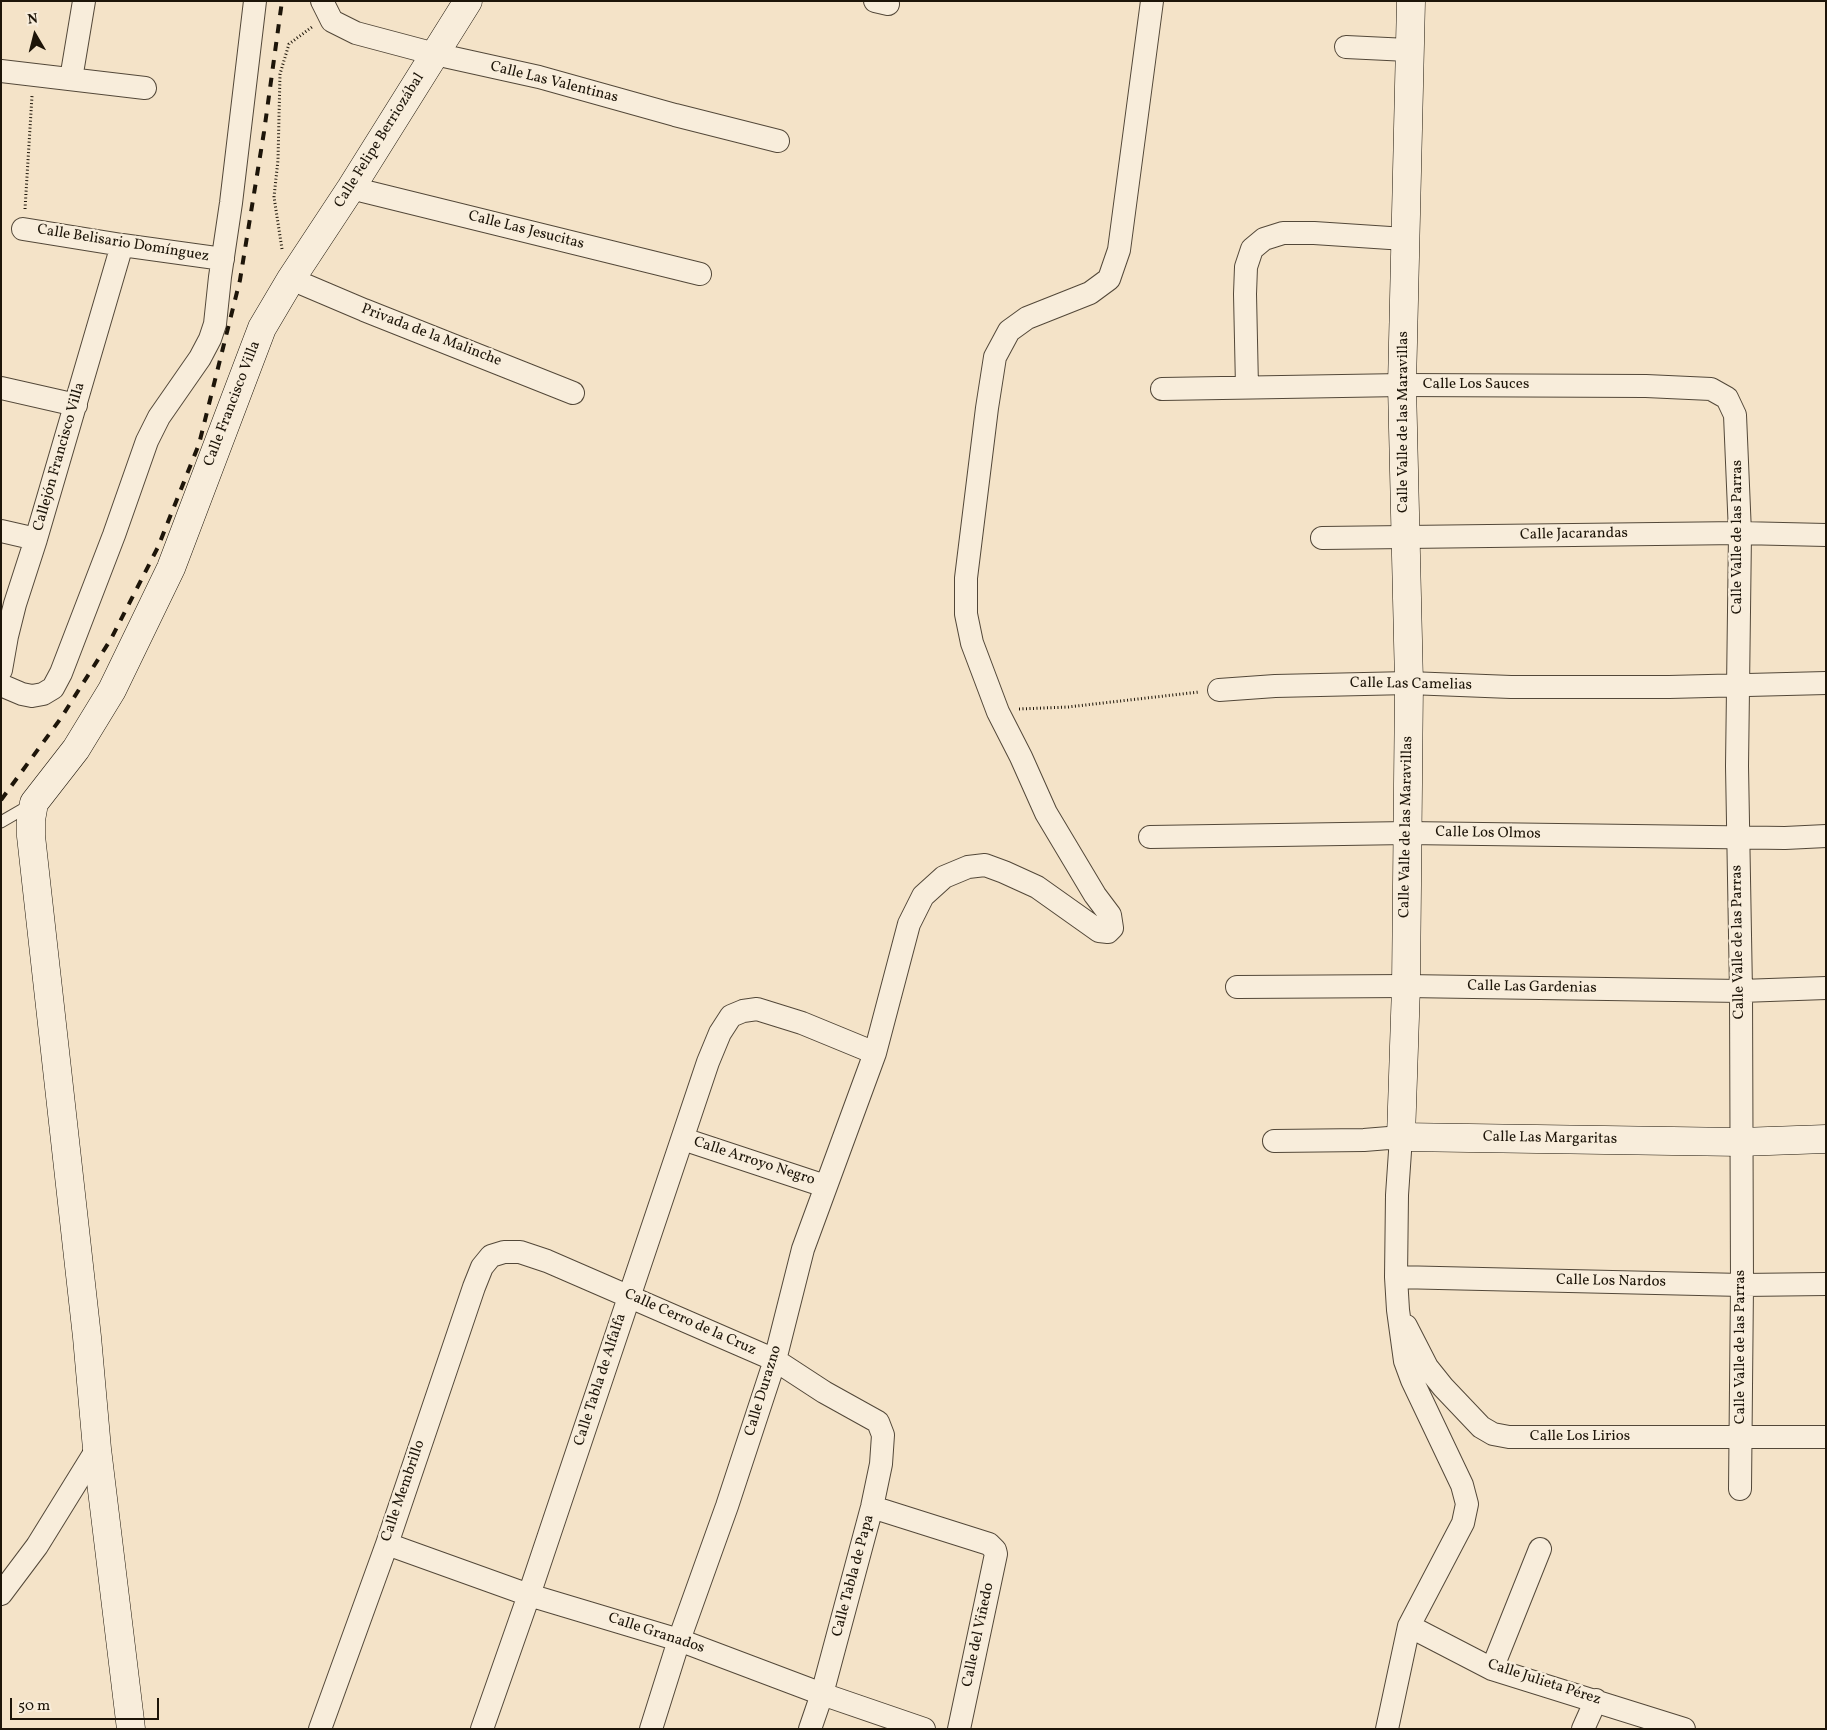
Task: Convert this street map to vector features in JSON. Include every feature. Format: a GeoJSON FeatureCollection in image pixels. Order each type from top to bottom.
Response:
{"type":"FeatureCollection","features":[{"type":"Feature","properties":{"kind":"street"},"geometry":{"type":"LineString","coordinates":[[70,79],[84,1]]}},
{"type":"Feature","properties":{"kind":"street"},"geometry":{"type":"LineString","coordinates":[[1,685],[32,696],[43,694],[53,688],[61,673],[114,535],[147,441],[158,417],[200,358],[210,340],[214,324],[239,144],[255,1]]}},
{"type":"Feature","properties":{"kind":"street"},"geometry":{"type":"LineString","coordinates":[[322,1],[332,21]]}},
{"type":"Feature","properties":{"kind":"street","name":"Calle Felipe Berriozábal"},"geometry":{"type":"LineString","coordinates":[[291,279],[351,188],[468,1]]}},
{"type":"Feature","properties":{"kind":"street"},"geometry":{"type":"LineString","coordinates":[[998,712],[972,643],[966,614],[966,578],[995,358],[1009,331],[1027,318],[1090,293],[1108,279],[1119,250],[1152,1]]}},
{"type":"Feature","properties":{"kind":"street","name":"Calle Valle de las Maravillas"},"geometry":{"type":"LineString","coordinates":[[1386,1729],[1410,1626],[1463,1523],[1467,1504],[1462,1485],[1408,1370],[1398,1310],[1396,1277],[1397,1194],[1401,1137],[1406,986],[1409,683],[1402,384],[1408,50],[1411,1]]}},
{"type":"Feature","properties":{"kind":"street","name":"Calle Las Valentinas"},"geometry":{"type":"LineString","coordinates":[[332,21],[356,33],[435,54],[539,77],[675,115],[778,141]]}},
{"type":"Feature","properties":{"kind":"street"},"geometry":{"type":"LineString","coordinates":[[1346,47],[1408,50]]}},
{"type":"Feature","properties":{"kind":"street"},"geometry":{"type":"LineString","coordinates":[[1,71],[145,88]]}},
{"type":"Feature","properties":{"kind":"street","name":"Calle Las Jesucitas"},"geometry":{"type":"LineString","coordinates":[[351,188],[700,274]]}},
{"type":"Feature","properties":{"kind":"street","name":"Calle Belisario Domínguez"},"geometry":{"type":"LineString","coordinates":[[24,229],[223,259]]}},
{"type":"Feature","properties":{"kind":"street"},"geometry":{"type":"LineString","coordinates":[[1246,387],[1246,267],[1252,249],[1264,239],[1283,233],[1314,233],[1405,239]]}},
{"type":"Feature","properties":{"kind":"street","name":"Callejón Francisco Villa"},"geometry":{"type":"LineString","coordinates":[[1,670],[7,636],[16,604],[122,245]]}},
{"type":"Feature","properties":{"kind":"street","name":"Privada de la Malinche"},"geometry":{"type":"LineString","coordinates":[[291,279],[364,310],[573,392]]}},
{"type":"Feature","properties":{"kind":"street","name":"Calle Francisco Villa"},"geometry":{"type":"LineString","coordinates":[[34,804],[76,749],[112,690],[171,568],[262,328],[291,279]]}},
{"type":"Feature","properties":{"kind":"street","name":"Calle Los Sauces"},"geometry":{"type":"LineString","coordinates":[[1162,389],[1402,384],[1691,387],[1711,389],[1727,398]]}},
{"type":"Feature","properties":{"kind":"street"},"geometry":{"type":"LineString","coordinates":[[1,388],[76,405]]}},
{"type":"Feature","properties":{"kind":"street","name":"Calle Valle de las Parras"},"geometry":{"type":"LineString","coordinates":[[1727,398],[1736,416],[1740,533],[1737,838],[1741,991],[1740,1142],[1742,1285],[1740,1488]]}},
{"type":"Feature","properties":{"kind":"street"},"geometry":{"type":"LineString","coordinates":[[1,530],[36,539]]}},
{"type":"Feature","properties":{"kind":"street","name":"Calle Jacarandas"},"geometry":{"type":"LineString","coordinates":[[1322,538],[1740,533],[1826,535]]}},
{"type":"Feature","properties":{"kind":"street","name":"Calle Las Camelias"},"geometry":{"type":"LineString","coordinates":[[1220,690],[1275,686],[1409,683],[1540,687],[1826,684]]}},
{"type":"Feature","properties":{"kind":"street","name":"Calle Durazno"},"geometry":{"type":"LineString","coordinates":[[651,1729],[679,1640],[727,1506],[775,1360],[803,1249],[875,1053],[909,924],[922,896],[944,878],[968,866],[985,866],[1004,872],[1036,887],[1099,932],[1108,932],[1112,928],[1110,915],[1095,895],[1046,813],[998,712]]}},
{"type":"Feature","properties":{"kind":"street"},"geometry":{"type":"LineString","coordinates":[[34,804],[31,836],[88,1337],[97,1449],[131,1729]]}},
{"type":"Feature","properties":{"kind":"street","name":"Calle Los Olmos"},"geometry":{"type":"LineString","coordinates":[[1150,837],[1407,833],[1737,838],[1826,836]]}},
{"type":"Feature","properties":{"kind":"street","name":"Calle Las Gardenias"},"geometry":{"type":"LineString","coordinates":[[1237,987],[1406,986],[1741,991],[1826,988]]}},
{"type":"Feature","properties":{"kind":"street","name":"Calle Tabla de Alfalfa"},"geometry":{"type":"LineString","coordinates":[[482,1729],[708,1062],[720,1032],[731,1016],[743,1011],[757,1009],[802,1023],[875,1053]]}},
{"type":"Feature","properties":{"kind":"street","name":"Calle Las Margaritas"},"geometry":{"type":"LineString","coordinates":[[1274,1141],[1364,1140],[1401,1137],[1740,1142],[1826,1139]]}},
{"type":"Feature","properties":{"kind":"street","name":"Calle Arroyo Negro"},"geometry":{"type":"LineString","coordinates":[[683,1139],[825,1186]]}},
{"type":"Feature","properties":{"kind":"street","name":"Calle Cerro de la Cruz"},"geometry":{"type":"LineString","coordinates":[[492,1256],[504,1252],[520,1252],[629,1296],[775,1360],[824,1392],[878,1422]]}},
{"type":"Feature","properties":{"kind":"street","name":"Calle Membrillo"},"geometry":{"type":"LineString","coordinates":[[320,1729],[474,1287],[482,1267],[492,1256]]}},
{"type":"Feature","properties":{"kind":"street","name":"Calle Los Nardos"},"geometry":{"type":"LineString","coordinates":[[1396,1277],[1742,1285],[1826,1284]]}},
{"type":"Feature","properties":{"kind":"street","name":"Calle Los Lirios"},"geometry":{"type":"LineString","coordinates":[[1398,1310],[1428,1367],[1443,1387],[1481,1427],[1493,1434],[1509,1437],[1826,1437]]}},
{"type":"Feature","properties":{"kind":"street","name":"Calle Tabla de Papa"},"geometry":{"type":"LineString","coordinates":[[810,1729],[822,1694],[872,1507],[882,1454],[883,1435],[878,1422]]}},
{"type":"Feature","properties":{"kind":"street"},"geometry":{"type":"LineString","coordinates":[[1,1594],[37,1546],[97,1449]]}},
{"type":"Feature","properties":{"kind":"street","name":"Calle del Viñedo"},"geometry":{"type":"LineString","coordinates":[[872,1507],[994,1547],[996,1554],[959,1729]]}},
{"type":"Feature","properties":{"kind":"street","name":"Calle Granados"},"geometry":{"type":"LineString","coordinates":[[386,1544],[529,1594],[679,1640],[822,1694],[924,1729]]}},
{"type":"Feature","properties":{"kind":"street"},"geometry":{"type":"LineString","coordinates":[[1492,1669],[1540,1549]]}},
{"type":"Feature","properties":{"kind":"street","name":"Calle Julieta Pérez"},"geometry":{"type":"LineString","coordinates":[[1410,1626],[1492,1669],[1684,1729]]}},
{"type":"Feature","properties":{"kind":"street"},"geometry":{"type":"LineString","coordinates":[[1583,1729],[1596,1700]]}},
{"type":"Feature","properties":{"kind":"lane"},"geometry":{"type":"LineString","coordinates":[[1,822],[16,812],[34,804]]}},
{"type":"Feature","properties":{"kind":"path"},"geometry":{"type":"LineString","coordinates":[[291,279],[280,243],[274,197],[278,160],[280,74],[283,58],[289,44],[303,32],[316,25],[332,21]]}},
{"type":"Feature","properties":{"kind":"path"},"geometry":{"type":"LineString","coordinates":[[24,229],[34,75]]}},
{"type":"Feature","properties":{"kind":"path"},"geometry":{"type":"LineString","coordinates":[[998,712],[1025,708],[1068,707],[1220,690]]}},
{"type":"Feature","properties":{"kind":"railway"},"geometry":{"type":"LineString","coordinates":[[1,800],[61,718],[111,639],[158,547],[199,444],[240,280],[264,132],[282,1]]}}]}
